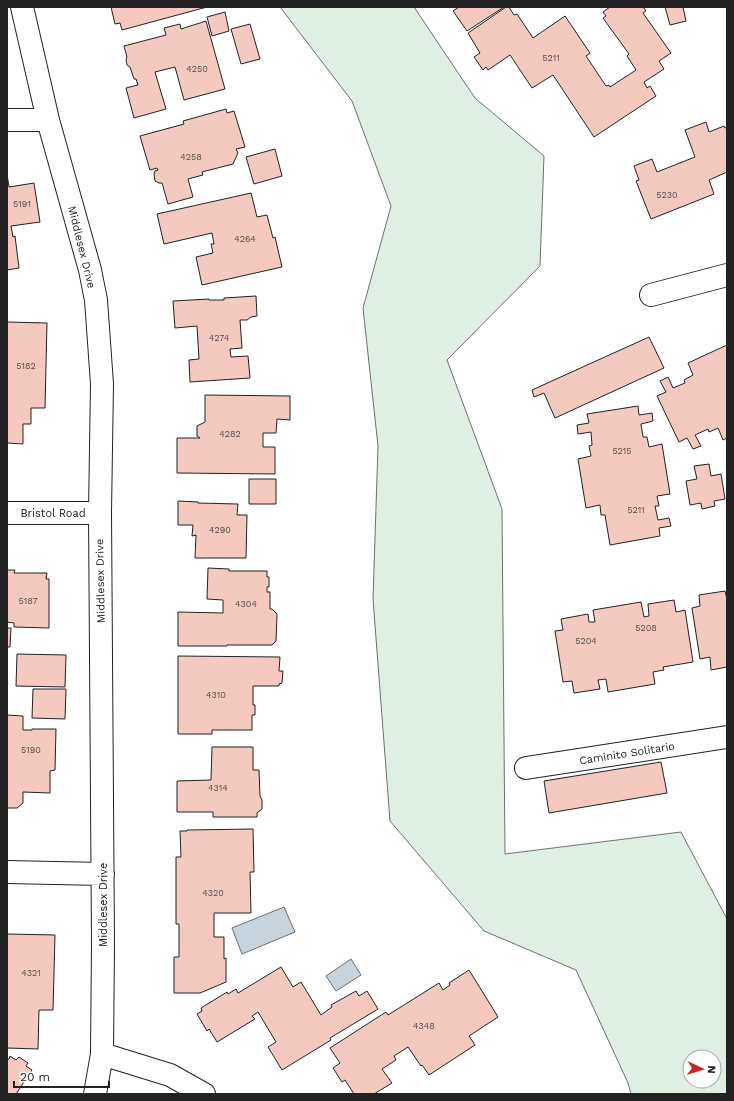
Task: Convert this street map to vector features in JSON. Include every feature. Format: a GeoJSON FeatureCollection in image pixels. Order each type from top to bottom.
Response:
{"type":"FeatureCollection","features":[{"type":"Feature","properties":{"kind":"street","name":"Middlesex Drive"},"geometry":{"type":"LineString","coordinates":[[22,7],[48,120],[90,270],[96,300],[102,384],[100,513],[103,874],[102,1054],[96,1094]]}},
{"type":"Feature","properties":{"kind":"street"},"geometry":{"type":"LineString","coordinates":[[7,120],[48,120]]}},
{"type":"Feature","properties":{"kind":"street"},"geometry":{"type":"LineString","coordinates":[[651,295],[727,275]]}},
{"type":"Feature","properties":{"kind":"street","name":"Bristol Road"},"geometry":{"type":"LineString","coordinates":[[7,513],[100,513]]}},
{"type":"Feature","properties":{"kind":"street","name":"Caminito Solitario"},"geometry":{"type":"LineString","coordinates":[[526,768],[727,737]]}},
{"type":"Feature","properties":{"kind":"street"},"geometry":{"type":"LineString","coordinates":[[7,872],[103,874]]}},
{"type":"Feature","properties":{"kind":"street"},"geometry":{"type":"LineString","coordinates":[[102,1054],[170,1075],[204,1094]]}},
{"type":"Feature","properties":{"kind":"green space"},"geometry":{"type":"Polygon","coordinates":[[[280,7],[414,7],[475,98],[544,156],[540,266],[447,360],[502,509],[505,854],[681,832],[727,919],[727,1094],[631,1094],[628,1083],[576,970],[484,931],[390,821],[373,599],[378,446],[363,308],[391,206],[352,101],[280,7]]]}},
{"type":"Feature","properties":{"kind":"shaded area"},"geometry":{"type":"Polygon","coordinates":[[[284,907],[295,932],[242,954],[232,928],[284,907]]]}},
{"type":"Feature","properties":{"kind":"shaded area"},"geometry":{"type":"Polygon","coordinates":[[[351,959],[361,975],[336,991],[326,976],[351,959]]]}},
{"type":"Feature","properties":{"kind":"building"},"geometry":{"type":"Polygon","coordinates":[[[111,7],[207,7],[122,30],[120,23],[115,24],[111,7]]]}},
{"type":"Feature","properties":{"kind":"building"},"geometry":{"type":"Polygon","coordinates":[[[459,7],[504,7],[467,31],[453,11],[459,7]]]}},
{"type":"Feature","properties":{"kind":"building"},"geometry":{"type":"Polygon","coordinates":[[[506,7],[509,7],[514,15],[517,14],[533,38],[565,16],[590,53],[586,56],[606,86],[609,85],[610,87],[636,70],[627,56],[629,54],[603,18],[606,16],[603,12],[610,7],[643,7],[646,11],[643,13],[671,53],[659,61],[664,69],[644,82],[647,88],[650,86],[656,96],[594,137],[553,75],[532,88],[510,55],[488,70],[486,67],[483,70],[474,57],[480,53],[468,33],[506,7]]]}},
{"type":"Feature","properties":{"kind":"building"},"geometry":{"type":"Polygon","coordinates":[[[665,7],[683,7],[686,21],[670,25],[665,7]]]}},
{"type":"Feature","properties":{"kind":"building"},"geometry":{"type":"Polygon","coordinates":[[[225,12],[229,31],[212,36],[207,17],[225,12]]]}},
{"type":"Feature","properties":{"kind":"building"},"geometry":{"type":"Polygon","coordinates":[[[206,21],[225,89],[184,100],[175,67],[155,72],[166,109],[134,118],[126,88],[138,85],[136,79],[134,79],[130,67],[127,65],[127,57],[124,46],[166,35],[164,28],[180,24],[181,29],[206,21]]]}},
{"type":"Feature","properties":{"kind":"building"},"geometry":{"type":"Polygon","coordinates":[[[250,24],[260,59],[241,64],[231,29],[250,24]]]}},
{"type":"Feature","properties":{"kind":"building"},"geometry":{"type":"Polygon","coordinates":[[[226,109],[227,113],[234,111],[245,147],[236,149],[238,153],[233,164],[202,172],[203,175],[188,179],[193,197],[168,204],[162,183],[155,181],[154,174],[155,171],[158,170],[157,168],[150,170],[140,136],[184,124],[183,121],[226,109]]]}},
{"type":"Feature","properties":{"kind":"building"},"geometry":{"type":"Polygon","coordinates":[[[706,122],[709,132],[724,126],[725,128],[727,127],[727,172],[709,180],[714,194],[651,219],[636,181],[639,180],[634,166],[652,159],[657,172],[695,157],[685,130],[706,122]]]}},
{"type":"Feature","properties":{"kind":"building"},"geometry":{"type":"Polygon","coordinates":[[[275,149],[282,176],[254,184],[246,157],[275,149]]]}},
{"type":"Feature","properties":{"kind":"building"},"geometry":{"type":"Polygon","coordinates":[[[7,174],[9,187],[34,183],[40,222],[11,226],[13,237],[15,236],[19,268],[7,270],[7,174]]]}},
{"type":"Feature","properties":{"kind":"building"},"geometry":{"type":"Polygon","coordinates":[[[251,193],[257,217],[267,215],[273,238],[275,237],[282,267],[202,285],[196,257],[213,253],[211,244],[214,244],[212,233],[164,244],[157,214],[251,193]]]}},
{"type":"Feature","properties":{"kind":"building"},"geometry":{"type":"Polygon","coordinates":[[[256,296],[257,316],[251,317],[247,320],[240,320],[242,348],[230,349],[231,357],[248,356],[250,378],[190,382],[189,360],[199,359],[197,326],[175,328],[173,301],[209,299],[224,300],[224,298],[256,296]]]}},
{"type":"Feature","properties":{"kind":"building"},"geometry":{"type":"Polygon","coordinates":[[[7,322],[47,323],[45,408],[31,408],[31,424],[23,424],[23,444],[7,443],[7,322]]]}},
{"type":"Feature","properties":{"kind":"building"},"geometry":{"type":"Polygon","coordinates":[[[649,337],[664,368],[555,418],[544,393],[534,397],[532,390],[649,337]]]}},
{"type":"Feature","properties":{"kind":"building"},"geometry":{"type":"Polygon","coordinates":[[[727,345],[727,438],[723,440],[718,428],[709,432],[708,429],[695,435],[701,446],[693,449],[687,438],[679,442],[657,396],[666,392],[660,381],[668,377],[673,388],[685,383],[684,380],[693,375],[688,363],[727,345]]]}},
{"type":"Feature","properties":{"kind":"building"},"geometry":{"type":"Polygon","coordinates":[[[205,395],[290,396],[290,420],[277,419],[276,433],[263,433],[263,447],[275,447],[275,474],[177,473],[177,438],[200,438],[197,436],[197,426],[205,422],[205,395]]]}},
{"type":"Feature","properties":{"kind":"building"},"geometry":{"type":"Polygon","coordinates":[[[638,406],[639,415],[652,413],[653,421],[641,424],[643,437],[647,437],[649,447],[662,444],[670,494],[657,496],[659,506],[655,506],[658,520],[669,518],[671,526],[659,528],[660,536],[610,545],[605,515],[601,515],[600,505],[586,508],[578,459],[591,456],[589,446],[592,445],[591,432],[578,434],[577,425],[589,423],[587,414],[638,406]]]}},
{"type":"Feature","properties":{"kind":"building"},"geometry":{"type":"Polygon","coordinates":[[[709,464],[711,476],[721,474],[725,499],[714,501],[715,506],[702,509],[701,503],[690,505],[686,481],[697,479],[694,466],[709,464]]]}},
{"type":"Feature","properties":{"kind":"building"},"geometry":{"type":"Polygon","coordinates":[[[249,479],[276,479],[276,504],[249,504],[249,479]]]}},
{"type":"Feature","properties":{"kind":"building"},"geometry":{"type":"Polygon","coordinates":[[[178,501],[238,504],[237,515],[247,515],[246,558],[195,558],[196,535],[192,536],[193,525],[178,525],[178,501]]]}},
{"type":"Feature","properties":{"kind":"building"},"geometry":{"type":"Polygon","coordinates":[[[208,568],[229,569],[229,571],[267,571],[267,577],[269,577],[269,587],[267,587],[267,592],[270,592],[270,609],[277,614],[276,641],[272,645],[178,646],[178,612],[223,613],[223,600],[207,599],[208,568]]]}},
{"type":"Feature","properties":{"kind":"building"},"geometry":{"type":"Polygon","coordinates":[[[7,570],[15,570],[14,573],[47,573],[46,579],[49,579],[49,628],[14,627],[14,623],[7,622],[7,570]]]}},
{"type":"Feature","properties":{"kind":"building"},"geometry":{"type":"Polygon","coordinates":[[[725,591],[727,599],[727,667],[711,670],[710,657],[700,659],[692,608],[700,606],[699,595],[725,591]]]}},
{"type":"Feature","properties":{"kind":"building"},"geometry":{"type":"Polygon","coordinates":[[[674,600],[676,612],[685,610],[693,662],[663,667],[664,670],[653,672],[655,684],[608,692],[606,679],[598,680],[600,689],[574,693],[572,681],[563,682],[555,631],[563,630],[561,619],[588,614],[589,622],[595,622],[593,610],[641,602],[644,617],[649,616],[648,604],[674,600]]]}},
{"type":"Feature","properties":{"kind":"building"},"geometry":{"type":"Polygon","coordinates":[[[7,628],[11,628],[10,647],[7,647],[7,628]]]}},
{"type":"Feature","properties":{"kind":"building"},"geometry":{"type":"Polygon","coordinates":[[[17,654],[66,655],[65,687],[16,686],[17,654]]]}},
{"type":"Feature","properties":{"kind":"building"},"geometry":{"type":"Polygon","coordinates":[[[178,656],[280,657],[279,671],[283,671],[282,683],[279,684],[279,686],[253,686],[253,705],[255,705],[255,715],[252,715],[252,730],[212,730],[212,734],[178,734],[178,656]]]}},
{"type":"Feature","properties":{"kind":"building"},"geometry":{"type":"Polygon","coordinates":[[[33,689],[66,689],[65,719],[32,718],[33,689]]]}},
{"type":"Feature","properties":{"kind":"building"},"geometry":{"type":"Polygon","coordinates":[[[7,715],[23,716],[23,730],[56,729],[55,770],[50,771],[50,793],[23,792],[23,803],[17,808],[7,808],[7,715]]]}},
{"type":"Feature","properties":{"kind":"building"},"geometry":{"type":"Polygon","coordinates":[[[212,747],[253,747],[253,770],[259,770],[260,796],[262,800],[262,809],[257,813],[257,817],[213,817],[213,812],[177,812],[177,781],[211,780],[212,747]]]}},
{"type":"Feature","properties":{"kind":"building"},"geometry":{"type":"Polygon","coordinates":[[[661,762],[667,793],[549,813],[544,781],[661,762]]]}},
{"type":"Feature","properties":{"kind":"building"},"geometry":{"type":"Polygon","coordinates":[[[253,829],[254,872],[250,872],[251,913],[214,913],[214,937],[224,937],[226,982],[200,993],[174,993],[174,957],[179,957],[179,924],[176,924],[176,857],[181,857],[180,831],[253,829]]]}},
{"type":"Feature","properties":{"kind":"building"},"geometry":{"type":"Polygon","coordinates":[[[7,934],[55,935],[53,1010],[39,1010],[38,1049],[7,1048],[7,934]]]}},
{"type":"Feature","properties":{"kind":"building"},"geometry":{"type":"Polygon","coordinates":[[[281,967],[293,987],[301,982],[321,1015],[332,1007],[331,1005],[356,991],[359,996],[367,991],[378,1009],[330,1038],[331,1040],[282,1070],[268,1047],[276,1042],[258,1012],[252,1016],[255,1019],[217,1042],[209,1029],[207,1031],[197,1014],[202,1011],[201,1008],[227,992],[228,994],[236,989],[238,993],[281,967]]]}},
{"type":"Feature","properties":{"kind":"building"},"geometry":{"type":"Polygon","coordinates":[[[469,970],[498,1017],[469,1036],[475,1045],[429,1075],[408,1047],[394,1056],[396,1060],[382,1069],[392,1083],[374,1094],[354,1094],[345,1080],[342,1082],[333,1068],[340,1063],[330,1048],[386,1012],[388,1015],[439,983],[443,990],[450,985],[449,983],[469,970]]]}},
{"type":"Feature","properties":{"kind":"building"},"geometry":{"type":"Polygon","coordinates":[[[10,1056],[16,1060],[19,1057],[28,1063],[26,1066],[32,1070],[16,1094],[7,1094],[7,1059],[9,1059],[10,1056]]]}}]}
